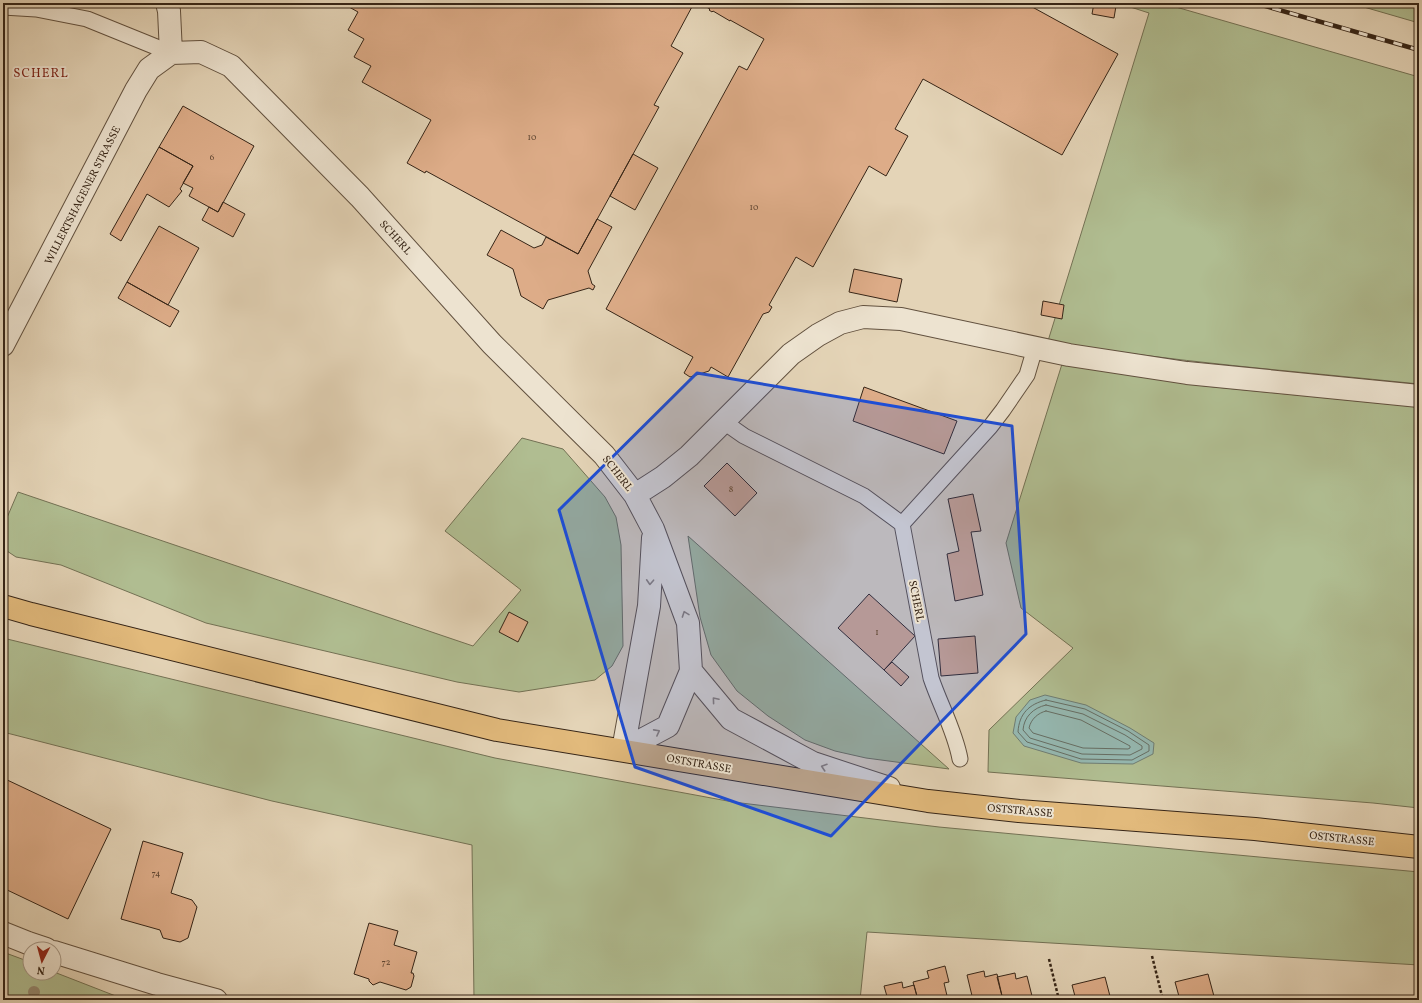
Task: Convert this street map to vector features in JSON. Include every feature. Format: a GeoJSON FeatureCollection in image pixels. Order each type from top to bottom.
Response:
{"type":"FeatureCollection","features":[{"type":"Feature","properties":{"kind":"main road","name":"OSTSTRASSE"},"geometry":{"type":"LineString","coordinates":[[3,606],[497,730],[928,800],[1019,811],[1255,829],[1419,847]]}},
{"type":"Feature","properties":{"kind":"street"},"geometry":{"type":"LineString","coordinates":[[167,3],[169,11],[171,53]]}},
{"type":"Feature","properties":{"kind":"street","name":"SCHERL"},"geometry":{"type":"LineString","coordinates":[[171,53],[201,52],[231,66],[360,197],[492,344],[604,455],[635,495],[653,529],[688,623],[691,671],[668,726],[623,750]]}},
{"type":"Feature","properties":{"kind":"street","name":"WILLERTSHAGENER STRASSE"},"geometry":{"type":"LineString","coordinates":[[3,345],[136,90],[149,69],[171,53]]}},
{"type":"Feature","properties":{"kind":"street","name":"SCHERL"},"geometry":{"type":"LineString","coordinates":[[635,495],[662,477],[689,456],[791,354],[818,335],[840,323],[864,317],[901,319],[1069,355],[1186,373],[1419,396]]}},
{"type":"Feature","properties":{"kind":"street"},"geometry":{"type":"LineString","coordinates":[[623,750],[649,606],[653,529]]}},
{"type":"Feature","properties":{"kind":"street"},"geometry":{"type":"LineString","coordinates":[[691,671],[731,719],[813,763],[928,800]]}},
{"type":"Feature","properties":{"kind":"street"},"geometry":{"type":"LineString","coordinates":[[3,933],[23,941]]}},
{"type":"Feature","properties":{"kind":"street"},"geometry":{"type":"LineString","coordinates":[[62,955],[155,992],[216,1000]]}},
{"type":"Feature","properties":{"kind":"lane"},"geometry":{"type":"LineString","coordinates":[[3,7],[36,9],[87,19],[171,53]]}},
{"type":"Feature","properties":{"kind":"lane"},"geometry":{"type":"LineString","coordinates":[[724,422],[744,436],[864,496],[902,524],[990,427],[1003,410],[1027,375],[1035,348]]}},
{"type":"Feature","properties":{"kind":"lane","name":"SCHERL"},"geometry":{"type":"LineString","coordinates":[[902,524],[931,678],[958,745],[960,759]]}},
{"type":"Feature","properties":{"kind":"path"},"geometry":{"type":"LineString","coordinates":[[1152,956],[1163,1000]]}},
{"type":"Feature","properties":{"kind":"path"},"geometry":{"type":"LineString","coordinates":[[1049,959],[1059,1000]]}},
{"type":"Feature","properties":{"kind":"highlighted area"},"geometry":{"type":"Polygon","coordinates":[[[697,373],[1012,426],[1026,634],[831,836],[635,767],[559,510],[697,373]]]}},
{"type":"Feature","properties":{"kind":"green space"},"geometry":{"type":"Polygon","coordinates":[[[1118,3],[1162,3],[1419,77],[1419,384],[1233,366],[1140,355],[1048,341],[1149,13],[1118,3]]]}},
{"type":"Feature","properties":{"kind":"green space"},"geometry":{"type":"Polygon","coordinates":[[[1350,3],[1419,3],[1419,23],[1350,3]]]}},
{"type":"Feature","properties":{"kind":"green space"},"geometry":{"type":"Polygon","coordinates":[[[1062,364],[1205,386],[1419,407],[1419,808],[988,772],[989,730],[1073,648],[1021,608],[1006,543],[1062,364]]]}},
{"type":"Feature","properties":{"kind":"green space"},"geometry":{"type":"Polygon","coordinates":[[[522,438],[563,449],[605,497],[616,517],[621,545],[623,646],[612,666],[595,680],[519,692],[457,682],[206,623],[61,565],[16,557],[4,549],[3,527],[18,492],[473,646],[521,590],[445,531],[522,438]]]}},
{"type":"Feature","properties":{"kind":"green space"},"geometry":{"type":"Polygon","coordinates":[[[688,536],[949,769],[866,758],[835,751],[805,740],[768,716],[737,691],[711,655],[700,617],[688,536]]]}},
{"type":"Feature","properties":{"kind":"green space"},"geometry":{"type":"Polygon","coordinates":[[[3,638],[495,758],[733,802],[939,827],[1419,872],[1419,965],[867,932],[860,1000],[474,1000],[472,845],[272,801],[3,732],[3,638]]]}},
{"type":"Feature","properties":{"kind":"green space"},"geometry":{"type":"Polygon","coordinates":[[[3,952],[22,959],[22,981],[62,981],[62,975],[126,1000],[3,1000],[3,952]]]}},
{"type":"Feature","properties":{"kind":"water"},"geometry":{"type":"Polygon","coordinates":[[[1045,695],[1086,705],[1130,728],[1154,743],[1153,754],[1133,764],[1081,763],[1024,746],[1013,733],[1016,717],[1030,700],[1045,695]]]}},
{"type":"Feature","properties":{"kind":"building"},"geometry":{"type":"Polygon","coordinates":[[[342,3],[694,3],[671,46],[683,53],[654,105],[659,107],[578,254],[426,171],[425,173],[407,163],[431,120],[362,82],[371,66],[354,57],[364,39],[348,30],[358,12],[342,3]]]}},
{"type":"Feature","properties":{"kind":"building"},"geometry":{"type":"Polygon","coordinates":[[[699,3],[1025,3],[1118,54],[1062,155],[923,79],[895,129],[908,136],[886,176],[869,166],[813,267],[796,257],[769,305],[772,307],[769,312],[763,314],[728,377],[711,367],[709,371],[690,377],[684,373],[693,357],[606,309],[739,66],[747,70],[764,39],[713,11],[712,12],[709,10],[710,9],[699,3]]]}},
{"type":"Feature","properties":{"kind":"building"},"geometry":{"type":"Polygon","coordinates":[[[1094,3],[1116,6],[1114,18],[1092,14],[1094,3]]]}},
{"type":"Feature","properties":{"kind":"building"},"geometry":{"type":"Polygon","coordinates":[[[183,106],[254,146],[218,212],[189,196],[193,188],[183,183],[193,166],[159,147],[183,106]]]}},
{"type":"Feature","properties":{"kind":"building"},"geometry":{"type":"Polygon","coordinates":[[[159,147],[193,166],[180,189],[182,191],[169,207],[147,194],[121,241],[110,234],[159,147]]]}},
{"type":"Feature","properties":{"kind":"building"},"geometry":{"type":"Polygon","coordinates":[[[633,154],[658,168],[635,210],[610,196],[633,154]]]}},
{"type":"Feature","properties":{"kind":"building"},"geometry":{"type":"Polygon","coordinates":[[[223,202],[245,214],[233,237],[202,220],[209,207],[218,212],[223,202]]]}},
{"type":"Feature","properties":{"kind":"building"},"geometry":{"type":"Polygon","coordinates":[[[597,219],[612,227],[588,271],[592,284],[595,286],[593,290],[589,288],[548,300],[543,309],[521,296],[513,269],[487,255],[501,230],[534,248],[542,245],[546,237],[578,254],[597,219]]]}},
{"type":"Feature","properties":{"kind":"building"},"geometry":{"type":"Polygon","coordinates":[[[159,226],[199,248],[168,305],[127,282],[159,226]]]}},
{"type":"Feature","properties":{"kind":"building"},"geometry":{"type":"Polygon","coordinates":[[[854,269],[902,279],[897,302],[849,292],[854,269]]]}},
{"type":"Feature","properties":{"kind":"building"},"geometry":{"type":"Polygon","coordinates":[[[127,282],[179,311],[170,327],[118,298],[127,282]]]}},
{"type":"Feature","properties":{"kind":"building"},"geometry":{"type":"Polygon","coordinates":[[[1043,301],[1064,305],[1062,319],[1041,315],[1043,301]]]}},
{"type":"Feature","properties":{"kind":"building"},"geometry":{"type":"Polygon","coordinates":[[[864,387],[957,421],[944,454],[853,421],[864,387]]]}},
{"type":"Feature","properties":{"kind":"building"},"geometry":{"type":"Polygon","coordinates":[[[727,463],[757,493],[735,516],[704,486],[727,463]]]}},
{"type":"Feature","properties":{"kind":"building"},"geometry":{"type":"Polygon","coordinates":[[[973,494],[981,531],[971,532],[983,595],[955,601],[947,554],[959,551],[948,499],[973,494]]]}},
{"type":"Feature","properties":{"kind":"building"},"geometry":{"type":"Polygon","coordinates":[[[869,594],[915,636],[884,670],[838,628],[869,594]]]}},
{"type":"Feature","properties":{"kind":"building"},"geometry":{"type":"Polygon","coordinates":[[[509,612],[528,622],[518,642],[499,632],[509,612]]]}},
{"type":"Feature","properties":{"kind":"building"},"geometry":{"type":"Polygon","coordinates":[[[975,636],[978,673],[941,676],[938,639],[975,636]]]}},
{"type":"Feature","properties":{"kind":"building"},"geometry":{"type":"Polygon","coordinates":[[[892,662],[909,677],[901,686],[884,670],[892,662]]]}},
{"type":"Feature","properties":{"kind":"building"},"geometry":{"type":"Polygon","coordinates":[[[3,778],[111,829],[68,919],[3,888],[3,778]]]}},
{"type":"Feature","properties":{"kind":"building"},"geometry":{"type":"Polygon","coordinates":[[[143,841],[183,853],[171,893],[192,900],[197,907],[188,938],[180,942],[163,938],[160,930],[121,919],[143,841]]]}},
{"type":"Feature","properties":{"kind":"building"},"geometry":{"type":"Polygon","coordinates":[[[369,923],[398,931],[394,945],[417,952],[411,973],[413,973],[414,976],[411,987],[406,990],[380,982],[373,985],[369,979],[354,974],[369,923]]]}},
{"type":"Feature","properties":{"kind":"building"},"geometry":{"type":"Polygon","coordinates":[[[945,966],[949,982],[944,983],[948,1000],[918,1000],[913,982],[929,978],[927,971],[945,966]]]}},
{"type":"Feature","properties":{"kind":"building"},"geometry":{"type":"Polygon","coordinates":[[[984,971],[985,977],[997,974],[1003,1000],[973,1000],[967,975],[984,971]]]}},
{"type":"Feature","properties":{"kind":"building"},"geometry":{"type":"Polygon","coordinates":[[[1015,973],[1016,979],[1027,976],[1033,1000],[1003,1000],[997,977],[1015,973]]]}},
{"type":"Feature","properties":{"kind":"building"},"geometry":{"type":"Polygon","coordinates":[[[1208,974],[1215,1000],[1180,1000],[1175,982],[1208,974]]]}},
{"type":"Feature","properties":{"kind":"building"},"geometry":{"type":"Polygon","coordinates":[[[1105,977],[1111,1000],[1076,1000],[1072,985],[1105,977]]]}},
{"type":"Feature","properties":{"kind":"building"},"geometry":{"type":"Polygon","coordinates":[[[902,982],[903,988],[914,985],[918,1000],[888,1000],[884,986],[902,982]]]}},
{"type":"Feature","properties":{"kind":"railway"},"geometry":{"type":"LineString","coordinates":[[1255,3],[1419,50]]}},
{"type":"Feature","properties":{"kind":"district","name":"SCHERL"},"geometry":{"type":"Point","coordinates":[41,72]}}]}
